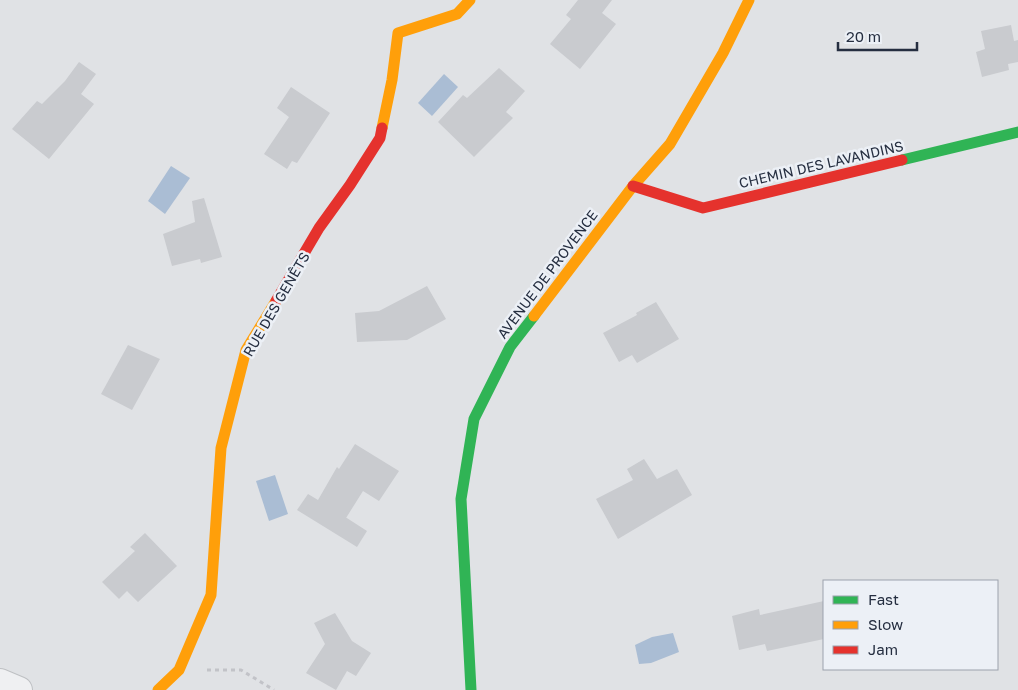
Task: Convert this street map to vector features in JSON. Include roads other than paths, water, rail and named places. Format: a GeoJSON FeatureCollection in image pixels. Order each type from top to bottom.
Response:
{"type":"FeatureCollection","features":[{"type":"Feature","properties":{"kind":"street","name":"RUE DES GENÊTS"},"geometry":{"type":"LineString","coordinates":[[158,690],[179,670],[211,595],[221,448],[246,350],[319,228],[350,186],[380,138],[392,80],[398,34],[457,14],[470,0]]}},
{"type":"Feature","properties":{"kind":"street","name":"AVENUE DE PROVENCE"},"geometry":{"type":"LineString","coordinates":[[471,690],[461,499],[474,419],[510,347],[633,186],[670,144],[724,53],[749,0]]}},
{"type":"Feature","properties":{"kind":"street","name":"CHEMIN DES LAVANDINS"},"geometry":{"type":"LineString","coordinates":[[633,186],[702,208],[1018,132]]}},
{"type":"Feature","properties":{"kind":"street"},"geometry":{"type":"LineString","coordinates":[[0,682],[19,690]]}},
{"type":"Feature","properties":{"kind":"water"},"geometry":{"type":"Polygon","coordinates":[[[444,74],[458,87],[432,116],[418,103],[444,74]]]}},
{"type":"Feature","properties":{"kind":"water"},"geometry":{"type":"Polygon","coordinates":[[[171,166],[190,178],[165,214],[148,201],[171,166]]]}},
{"type":"Feature","properties":{"kind":"water"},"geometry":{"type":"Polygon","coordinates":[[[275,475],[288,514],[269,521],[256,481],[275,475]]]}},
{"type":"Feature","properties":{"kind":"water"},"geometry":{"type":"Polygon","coordinates":[[[673,633],[679,652],[651,663],[639,664],[635,645],[652,637],[673,633]]]}}]}
